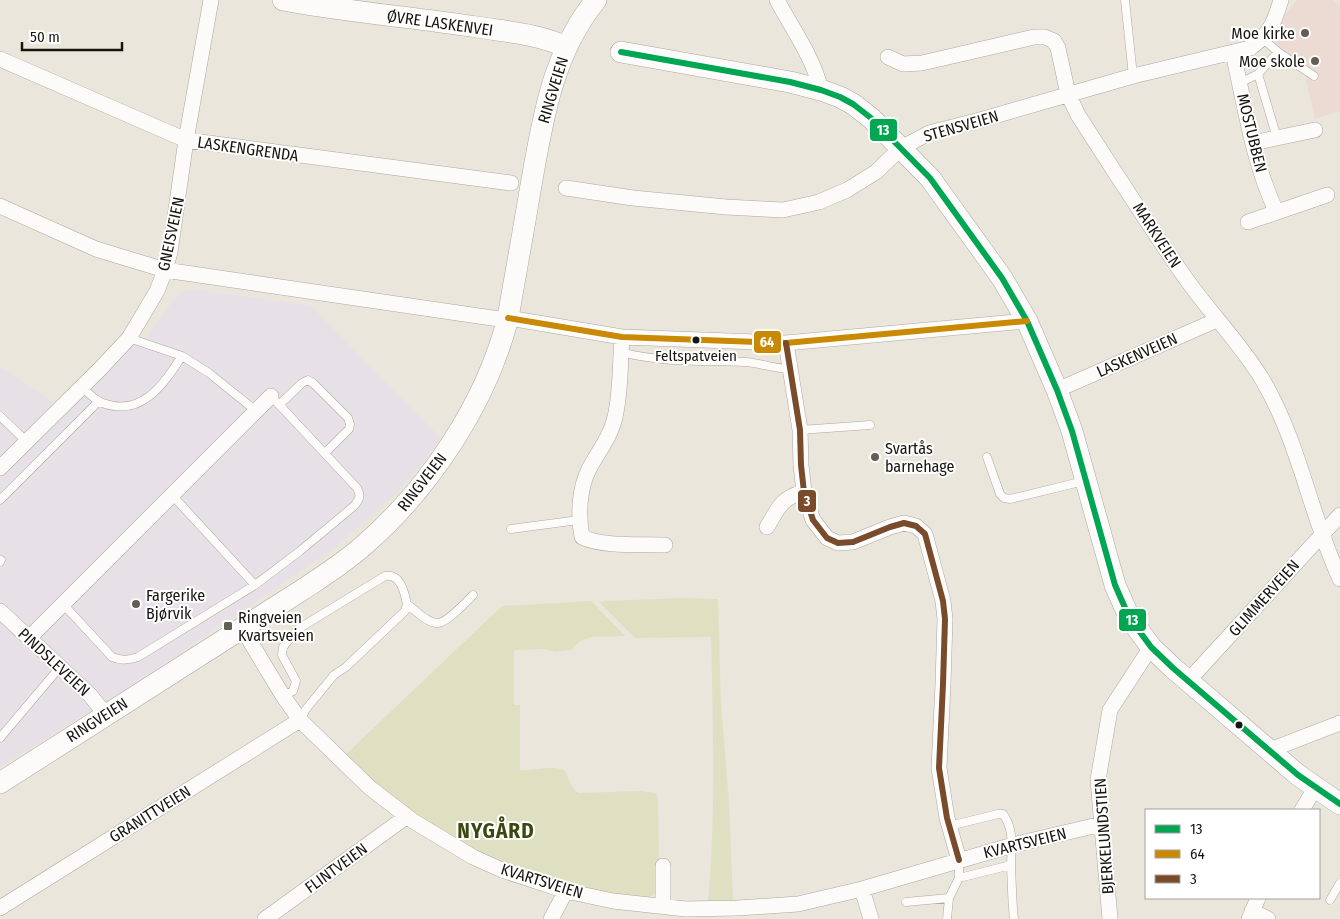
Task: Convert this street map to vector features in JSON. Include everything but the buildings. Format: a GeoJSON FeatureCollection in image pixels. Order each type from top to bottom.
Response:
{"type":"FeatureCollection","features":[{"type":"Feature","properties":{"kind":"street","name":"GNEISVEIEN"},"geometry":{"type":"LineString","coordinates":[[0,468],[129,338],[157,291],[165,270],[178,208],[186,140],[211,0]]}},
{"type":"Feature","properties":{"kind":"street","name":"ØVRE LASKENVEI"},"geometry":{"type":"LineString","coordinates":[[283,0],[327,8],[523,34],[544,38],[566,47]]}},
{"type":"Feature","properties":{"kind":"street","name":"RINGVEIEN"},"geometry":{"type":"LineString","coordinates":[[0,782],[327,574],[362,548],[398,513],[421,487],[456,437],[480,392],[502,342],[503,319],[544,114],[556,72],[566,47],[578,24],[596,0]]}},
{"type":"Feature","properties":{"kind":"street"},"geometry":{"type":"LineString","coordinates":[[777,0],[817,72],[821,90]]}},
{"type":"Feature","properties":{"kind":"street","name":"STENSVEIEN"},"geometry":{"type":"LineString","coordinates":[[566,188],[633,198],[726,207],[783,210],[820,202],[847,190],[876,172],[901,148],[928,133],[1133,76],[1250,48],[1263,38],[1275,20],[1281,0]]}},
{"type":"Feature","properties":{"kind":"street","name":"MARKVEIEN"},"geometry":{"type":"LineString","coordinates":[[888,57],[903,64],[922,63],[1034,37],[1045,36],[1054,41],[1058,48],[1068,94],[1078,115],[1182,274],[1243,351],[1262,379],[1277,408],[1300,466],[1322,535],[1340,579]]}},
{"type":"Feature","properties":{"kind":"street"},"geometry":{"type":"LineString","coordinates":[[621,52],[748,73],[821,90],[840,97],[871,118],[930,178],[958,214],[1002,278],[1027,321],[1057,390],[1072,431],[1115,585],[1126,610],[1137,628],[1151,646],[1188,681],[1315,788],[1340,804]]}},
{"type":"Feature","properties":{"kind":"street","name":"MOSTUBBEN"},"geometry":{"type":"LineString","coordinates":[[1233,53],[1253,143],[1267,192],[1276,211]]}},
{"type":"Feature","properties":{"kind":"street","name":"LASKENGRENDA"},"geometry":{"type":"LineString","coordinates":[[0,59],[186,140],[511,183]]}},
{"type":"Feature","properties":{"kind":"street"},"geometry":{"type":"LineString","coordinates":[[1253,143],[1315,130]]}},
{"type":"Feature","properties":{"kind":"street"},"geometry":{"type":"LineString","coordinates":[[1248,222],[1327,195]]}},
{"type":"Feature","properties":{"kind":"street"},"geometry":{"type":"LineString","coordinates":[[0,206],[96,249],[165,270],[622,337],[786,343],[1027,321]]}},
{"type":"Feature","properties":{"kind":"street","name":"LASKENVEIEN"},"geometry":{"type":"LineString","coordinates":[[1057,390],[1217,320]]}},
{"type":"Feature","properties":{"kind":"street"},"geometry":{"type":"LineString","coordinates":[[622,337],[615,417],[609,433],[588,471],[581,495],[579,520],[582,537],[587,540],[626,544],[665,545]]}},
{"type":"Feature","properties":{"kind":"street"},"geometry":{"type":"LineString","coordinates":[[786,343],[800,430],[804,492],[813,520],[828,538],[838,543],[853,542],[904,523],[916,526],[925,534],[944,600],[943,684],[938,768],[949,826],[959,860]]}},
{"type":"Feature","properties":{"kind":"street"},"geometry":{"type":"LineString","coordinates":[[29,638],[256,411],[275,400]]}},
{"type":"Feature","properties":{"kind":"street"},"geometry":{"type":"LineString","coordinates":[[767,527],[782,503],[790,495],[804,492]]}},
{"type":"Feature","properties":{"kind":"street","name":"GLIMMERVEIEN"},"geometry":{"type":"LineString","coordinates":[[1188,681],[1340,515]]}},
{"type":"Feature","properties":{"kind":"street","name":"PINDSLEVEIEN"},"geometry":{"type":"LineString","coordinates":[[0,611],[90,695],[106,715]]}},
{"type":"Feature","properties":{"kind":"street","name":"KVARTSVEIEN"},"geometry":{"type":"LineString","coordinates":[[242,628],[282,696],[300,720],[369,787],[406,817],[473,857],[502,870],[566,891],[613,901],[686,909],[699,914],[738,908],[798,904],[862,889],[1013,845],[1102,824]]}},
{"type":"Feature","properties":{"kind":"street","name":"BJERKELUNDSTIEN"},"geometry":{"type":"LineString","coordinates":[[1110,919],[1098,780],[1110,710],[1151,646]]}},
{"type":"Feature","properties":{"kind":"street","name":"GRANITTVEIEN"},"geometry":{"type":"LineString","coordinates":[[0,908],[300,720]]}},
{"type":"Feature","properties":{"kind":"street"},"geometry":{"type":"LineString","coordinates":[[1270,750],[1340,723]]}},
{"type":"Feature","properties":{"kind":"street"},"geometry":{"type":"LineString","coordinates":[[1303,809],[1315,788]]}},
{"type":"Feature","properties":{"kind":"street","name":"FLINTVEIEN"},"geometry":{"type":"LineString","coordinates":[[266,919],[406,817]]}},
{"type":"Feature","properties":{"kind":"street"},"geometry":{"type":"LineString","coordinates":[[662,906],[663,866]]}},
{"type":"Feature","properties":{"kind":"street"},"geometry":{"type":"LineString","coordinates":[[862,889],[871,919]]}},
{"type":"Feature","properties":{"kind":"street"},"geometry":{"type":"LineString","coordinates":[[551,919],[566,891]]}},
{"type":"Feature","properties":{"kind":"street"},"geometry":{"type":"LineString","coordinates":[[1253,909],[1268,919]]}},
{"type":"Feature","properties":{"kind":"lane"},"geometry":{"type":"LineString","coordinates":[[1125,0],[1133,76]]}},
{"type":"Feature","properties":{"kind":"lane"},"geometry":{"type":"LineString","coordinates":[[1263,38],[1278,52],[1314,76]]}},
{"type":"Feature","properties":{"kind":"lane"},"geometry":{"type":"LineString","coordinates":[[1240,83],[1258,74],[1278,52]]}},
{"type":"Feature","properties":{"kind":"lane"},"geometry":{"type":"LineString","coordinates":[[1258,74],[1277,138]]}},
{"type":"Feature","properties":{"kind":"lane"},"geometry":{"type":"LineString","coordinates":[[129,338],[182,356],[209,373],[256,411]]}},
{"type":"Feature","properties":{"kind":"lane"},"geometry":{"type":"LineString","coordinates":[[621,352],[643,358],[748,362],[777,369],[791,369]]}},
{"type":"Feature","properties":{"kind":"lane"},"geometry":{"type":"LineString","coordinates":[[82,387],[99,401],[115,406],[133,405],[144,401],[163,385],[182,356]]}},
{"type":"Feature","properties":{"kind":"lane"},"geometry":{"type":"LineString","coordinates":[[63,604],[112,657],[128,660],[138,657],[254,585],[300,551],[360,499],[360,493],[357,488],[325,454],[275,400],[308,380],[348,418],[350,424],[349,429],[325,454]]}},
{"type":"Feature","properties":{"kind":"lane"},"geometry":{"type":"LineString","coordinates":[[0,500],[99,401]]}},
{"type":"Feature","properties":{"kind":"lane"},"geometry":{"type":"LineString","coordinates":[[0,416],[27,442]]}},
{"type":"Feature","properties":{"kind":"lane"},"geometry":{"type":"LineString","coordinates":[[800,430],[870,425]]}},
{"type":"Feature","properties":{"kind":"lane"},"geometry":{"type":"LineString","coordinates":[[987,457],[1000,494],[1004,498],[1010,499],[1086,480]]}},
{"type":"Feature","properties":{"kind":"lane"},"geometry":{"type":"LineString","coordinates":[[172,495],[254,585]]}},
{"type":"Feature","properties":{"kind":"lane"},"geometry":{"type":"LineString","coordinates":[[511,529],[579,520]]}},
{"type":"Feature","properties":{"kind":"lane"},"geometry":{"type":"LineString","coordinates":[[282,696],[293,691],[296,680],[282,655],[283,647],[298,629],[385,576],[392,575],[398,579],[407,604],[430,621],[438,623],[446,620],[473,595]]}},
{"type":"Feature","properties":{"kind":"lane"},"geometry":{"type":"LineString","coordinates":[[300,720],[306,709],[334,674],[346,666],[405,610],[407,604]]}},
{"type":"Feature","properties":{"kind":"lane"},"geometry":{"type":"LineString","coordinates":[[0,738],[60,666]]}},
{"type":"Feature","properties":{"kind":"lane"},"geometry":{"type":"LineString","coordinates":[[949,826],[998,814],[1003,814],[1008,820],[1013,845],[1011,865],[1014,919]]}},
{"type":"Feature","properties":{"kind":"lane"},"geometry":{"type":"LineString","coordinates":[[947,919],[949,898],[959,878],[959,860]]}},
{"type":"Feature","properties":{"kind":"lane"},"geometry":{"type":"LineString","coordinates":[[959,878],[1011,865]]}},
{"type":"Feature","properties":{"kind":"lane"},"geometry":{"type":"LineString","coordinates":[[1330,900],[1340,883]]}},
{"type":"Feature","properties":{"kind":"lane"},"geometry":{"type":"LineString","coordinates":[[906,902],[949,898]]}},
{"type":"Feature","properties":{"kind":"shaded area","name":"Moe skole"},"geometry":{"type":"Polygon","coordinates":[[[1297,0],[1333,0],[1340,6],[1340,111],[1315,119],[1305,75],[1275,46],[1280,21],[1297,0]]]}},
{"type":"Feature","properties":{"kind":"shaded area"},"geometry":{"type":"Polygon","coordinates":[[[194,290],[310,305],[441,438],[424,462],[397,492],[336,547],[136,683],[0,767],[0,366],[61,408],[129,338],[146,337],[179,293],[194,290]]]}},
{"type":"Feature","properties":{"kind":"green space"},"geometry":{"type":"Polygon","coordinates":[[[680,598],[718,599],[721,703],[729,802],[733,902],[708,902],[713,803],[711,637],[635,638],[599,602],[680,598]]]}},
{"type":"Feature","properties":{"kind":"green space"},"geometry":{"type":"Polygon","coordinates":[[[591,601],[625,636],[592,637],[580,641],[571,650],[555,652],[544,649],[514,650],[514,705],[520,705],[520,770],[553,768],[564,770],[573,788],[578,793],[639,791],[656,793],[658,799],[659,888],[655,894],[647,898],[636,899],[562,886],[472,850],[446,835],[390,797],[345,755],[502,606],[591,601]]]}},
{"type":"Feature","properties":{"kind":"transit line","name":"13"},"geometry":{"type":"LineString","coordinates":[[621,52],[790,82],[840,97],[871,118],[930,178],[1002,278],[1027,321],[1057,390],[1072,431],[1115,585],[1126,610],[1137,628],[1151,647],[1173,668],[1298,775],[1340,804]]}},
{"type":"Feature","properties":{"kind":"transit line","name":"64"},"geometry":{"type":"LineString","coordinates":[[508,318],[622,337],[786,343],[1027,321]]}},
{"type":"Feature","properties":{"kind":"transit line","name":"3"},"geometry":{"type":"LineString","coordinates":[[786,343],[800,430],[804,492],[813,520],[827,538],[838,543],[853,542],[904,523],[916,526],[925,534],[943,601],[945,619],[939,768],[947,818],[959,860]]}},
{"type":"Feature","properties":{"kind":"place","name":"Moe kirke"},"geometry":{"type":"Point","coordinates":[1305,33]}},
{"type":"Feature","properties":{"kind":"place","name":"Moe skole"},"geometry":{"type":"Point","coordinates":[1315,61]}},
{"type":"Feature","properties":{"kind":"place","name":"Feltspatveien"},"geometry":{"type":"Point","coordinates":[696,340]}},
{"type":"Feature","properties":{"kind":"place","name":"Svartås barnehage"},"geometry":{"type":"Point","coordinates":[875,457]}},
{"type":"Feature","properties":{"kind":"place","name":"Fargerike Bjørvik"},"geometry":{"type":"Point","coordinates":[136,604]}},
{"type":"Feature","properties":{"kind":"place","name":"Ringveien Kvartsveien"},"geometry":{"type":"Point","coordinates":[228,626]}},
{"type":"Feature","properties":{"kind":"district","name":"NYGÅRD"},"geometry":{"type":"Point","coordinates":[496,831]}}]}
